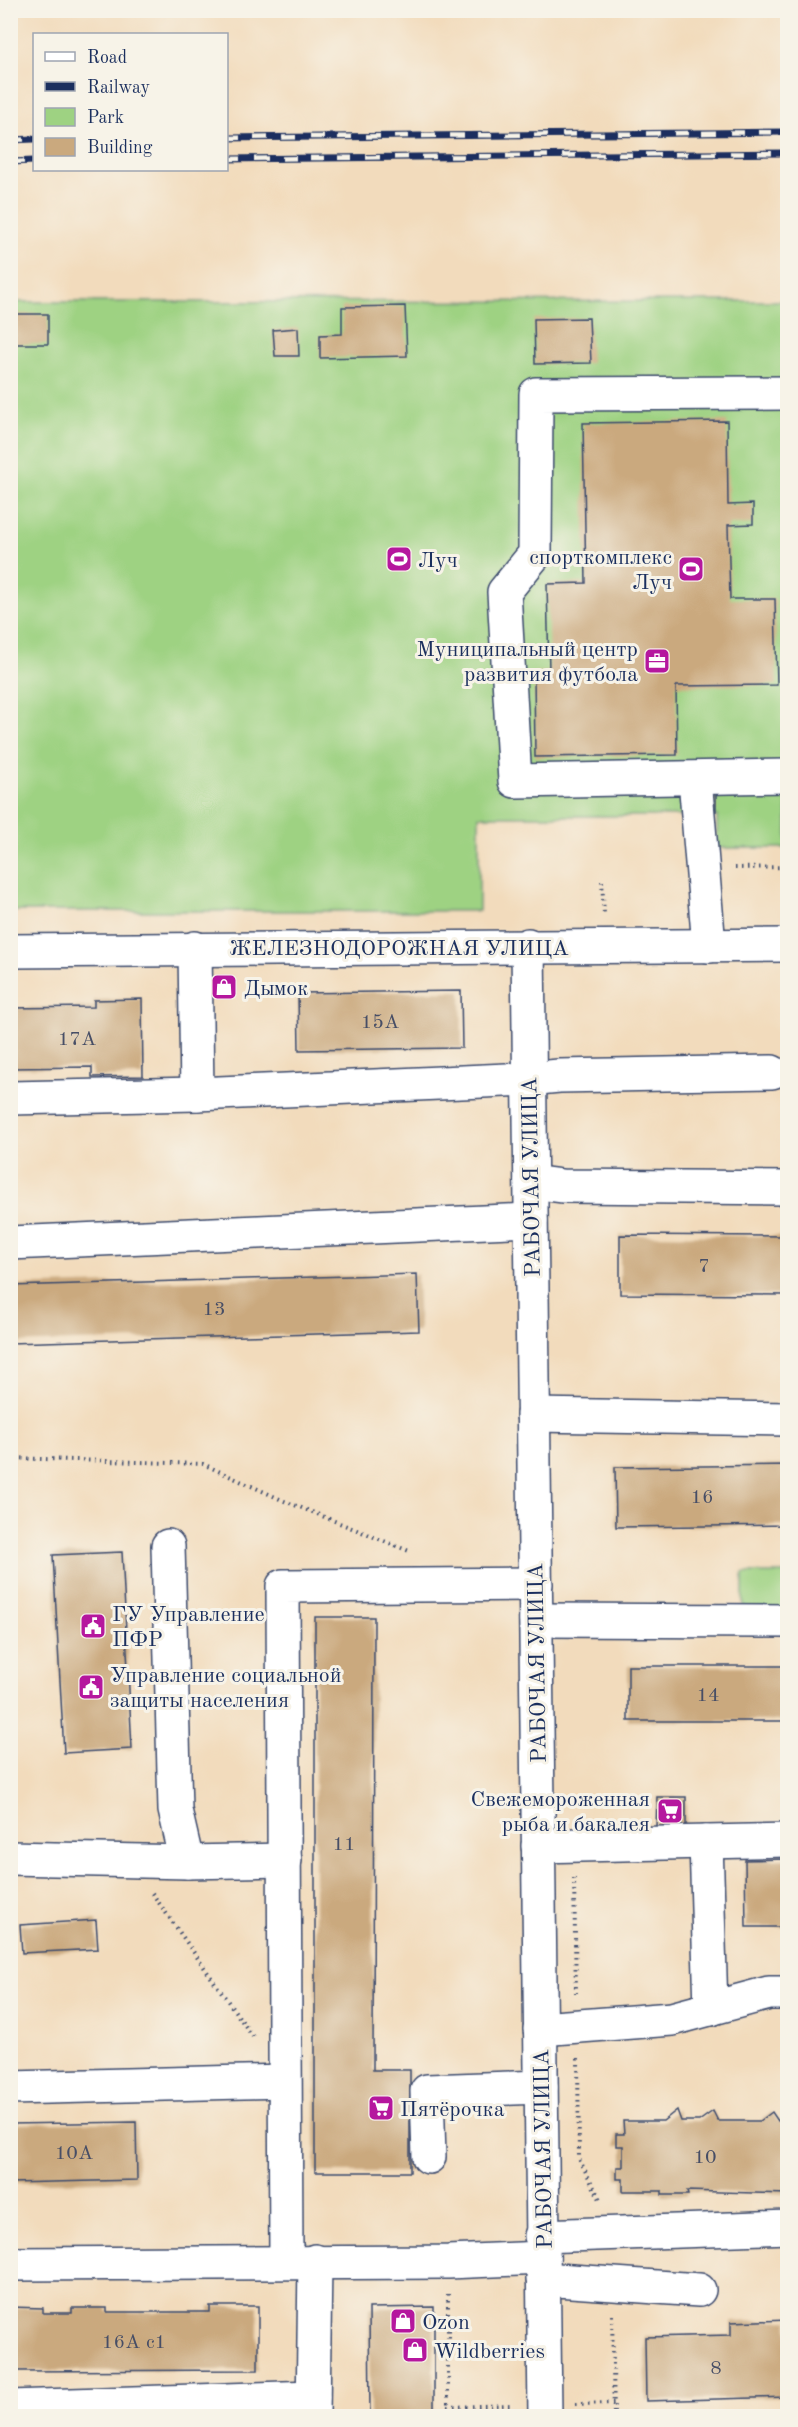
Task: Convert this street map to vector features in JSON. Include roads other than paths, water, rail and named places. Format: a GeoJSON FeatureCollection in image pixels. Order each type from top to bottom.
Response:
{"type":"FeatureCollection","features":[{"type":"Feature","properties":{"kind":"street"},"geometry":{"type":"LineString","coordinates":[[788,393],[536,394],[535,554],[504,592],[515,781],[788,776]]}},
{"type":"Feature","properties":{"kind":"street"},"geometry":{"type":"LineString","coordinates":[[695,779],[709,946]]}},
{"type":"Feature","properties":{"kind":"street","name":"ЖЕЛЕЗНОДОРОЖНАЯ УЛИЦА"},"geometry":{"type":"LineString","coordinates":[[10,951],[528,945],[788,945]]}},
{"type":"Feature","properties":{"kind":"street","name":"РАБОЧАЯ УЛИЦА"},"geometry":{"type":"LineString","coordinates":[[528,945],[542,2258],[531,2411]]}},
{"type":"Feature","properties":{"kind":"street"},"geometry":{"type":"LineString","coordinates":[[195,948],[197,1094]]}},
{"type":"Feature","properties":{"kind":"street"},"geometry":{"type":"LineString","coordinates":[[10,1098],[197,1094],[559,1076],[772,1072]]}},
{"type":"Feature","properties":{"kind":"street"},"geometry":{"type":"LineString","coordinates":[[531,1182],[562,1186],[788,1188]]}},
{"type":"Feature","properties":{"kind":"street"},"geometry":{"type":"LineString","coordinates":[[10,1243],[531,1220]]}},
{"type":"Feature","properties":{"kind":"street"},"geometry":{"type":"LineString","coordinates":[[533,1414],[788,1419]]}},
{"type":"Feature","properties":{"kind":"street"},"geometry":{"type":"LineString","coordinates":[[168,1546],[176,1810],[187,1862]]}},
{"type":"Feature","properties":{"kind":"street"},"geometry":{"type":"LineString","coordinates":[[10,2407],[313,2407],[284,2081],[283,1586],[536,1584]]}},
{"type":"Feature","properties":{"kind":"street"},"geometry":{"type":"LineString","coordinates":[[536,1620],[788,1622]]}},
{"type":"Feature","properties":{"kind":"street"},"geometry":{"type":"LineString","coordinates":[[538,1846],[788,1840]]}},
{"type":"Feature","properties":{"kind":"street"},"geometry":{"type":"LineString","coordinates":[[706,1842],[711,2009]]}},
{"type":"Feature","properties":{"kind":"street"},"geometry":{"type":"LineString","coordinates":[[10,1858],[187,1862],[285,1860]]}},
{"type":"Feature","properties":{"kind":"street"},"geometry":{"type":"LineString","coordinates":[[540,2029],[672,2019],[769,1993],[788,1993]]}},
{"type":"Feature","properties":{"kind":"street"},"geometry":{"type":"LineString","coordinates":[[10,2088],[284,2081]]}},
{"type":"Feature","properties":{"kind":"street"},"geometry":{"type":"LineString","coordinates":[[429,2157],[427,2091],[541,2087]]}},
{"type":"Feature","properties":{"kind":"street"},"geometry":{"type":"LineString","coordinates":[[10,2264],[448,2262],[542,2258],[618,2234],[788,2227]]}},
{"type":"Feature","properties":{"kind":"street"},"geometry":{"type":"LineString","coordinates":[[542,2258],[612,2285],[699,2290]]}},
{"type":"Feature","properties":{"kind":"railway"},"geometry":{"type":"LineString","coordinates":[[228,138],[788,132]]}},
{"type":"Feature","properties":{"kind":"railway"},"geometry":{"type":"LineString","coordinates":[[10,140],[33,139]]}},
{"type":"Feature","properties":{"kind":"railway"},"geometry":{"type":"LineString","coordinates":[[228,159],[788,153]]}},
{"type":"Feature","properties":{"kind":"railway"},"geometry":{"type":"LineString","coordinates":[[10,162],[33,161]]}},
{"type":"Feature","properties":{"kind":"place","name":"Луч"},"geometry":{"type":"Point","coordinates":[399,559]}},
{"type":"Feature","properties":{"kind":"place","name":"спорткомплекс Луч"},"geometry":{"type":"Point","coordinates":[691,569]}},
{"type":"Feature","properties":{"kind":"place","name":"Муниципальный центр развития футбола"},"geometry":{"type":"Point","coordinates":[657,661]}},
{"type":"Feature","properties":{"kind":"place","name":"Дымок"},"geometry":{"type":"Point","coordinates":[224,987]}},
{"type":"Feature","properties":{"kind":"place","name":"ГУ Управление ПФР"},"geometry":{"type":"Point","coordinates":[93,1626]}},
{"type":"Feature","properties":{"kind":"place","name":"Управление социальной защиты населения"},"geometry":{"type":"Point","coordinates":[91,1687]}},
{"type":"Feature","properties":{"kind":"place","name":"Свежемороженная рыба и бакалея"},"geometry":{"type":"Point","coordinates":[670,1811]}},
{"type":"Feature","properties":{"kind":"place","name":"Пятёрочка"},"geometry":{"type":"Point","coordinates":[381,2108]}},
{"type":"Feature","properties":{"kind":"place","name":"Ozon"},"geometry":{"type":"Point","coordinates":[403,2321]}},
{"type":"Feature","properties":{"kind":"place","name":"Wildberries"},"geometry":{"type":"Point","coordinates":[415,2350]}}]}
